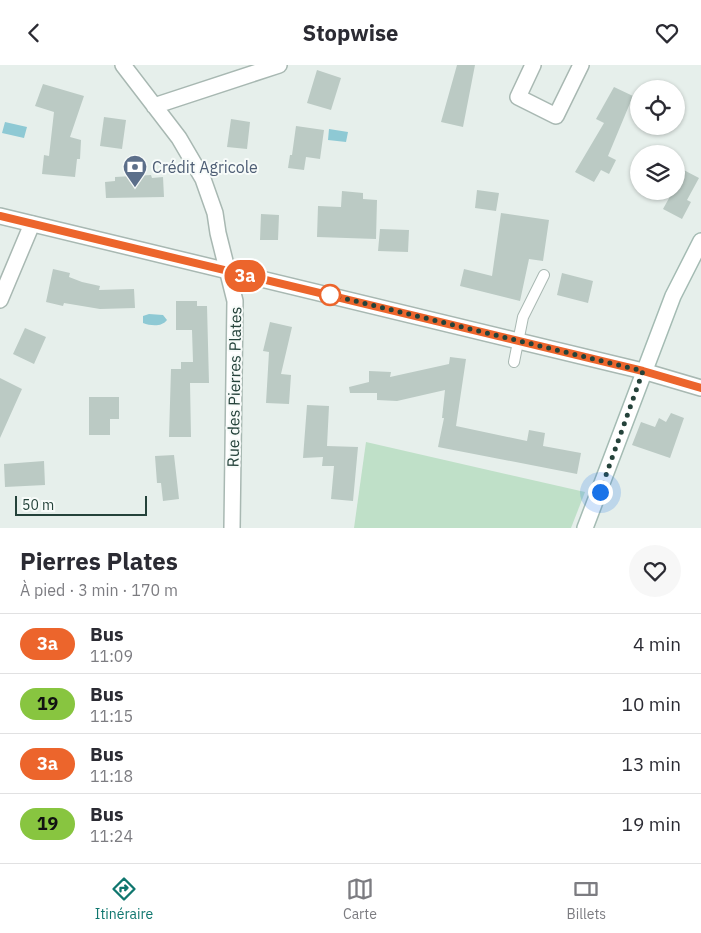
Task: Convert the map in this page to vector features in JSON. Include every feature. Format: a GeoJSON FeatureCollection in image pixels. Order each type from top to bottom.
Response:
{"type":"FeatureCollection","features":[{"type":"Feature","properties":{"kind":"street","name":"Rue des Pierres Plates"},"geometry":{"type":"LineString","coordinates":[[123,65],[179,138],[203,179],[215,213],[235,305],[232,528]]}},
{"type":"Feature","properties":{"kind":"street"},"geometry":{"type":"LineString","coordinates":[[154,106],[279,65]]}},
{"type":"Feature","properties":{"kind":"street"},"geometry":{"type":"LineString","coordinates":[[533,65],[518,97],[556,116],[580,65]]}},
{"type":"Feature","properties":{"kind":"street"},"geometry":{"type":"LineString","coordinates":[[0,216],[643,371],[701,387]]}},
{"type":"Feature","properties":{"kind":"street"},"geometry":{"type":"LineString","coordinates":[[0,300],[32,224]]}},
{"type":"Feature","properties":{"kind":"street"},"geometry":{"type":"LineString","coordinates":[[585,528],[673,296],[701,241]]}},
{"type":"Feature","properties":{"kind":"lane"},"geometry":{"type":"LineString","coordinates":[[514,362],[523,317],[544,275]]}},
{"type":"Feature","properties":{"kind":"green space"},"geometry":{"type":"Polygon","coordinates":[[[366,442],[585,492],[571,528],[354,528],[366,442]]]}},
{"type":"Feature","properties":{"kind":"water"},"geometry":{"type":"Polygon","coordinates":[[[5,122],[27,127],[24,138],[2,133],[5,122]]]}},
{"type":"Feature","properties":{"kind":"water"},"geometry":{"type":"Polygon","coordinates":[[[329,129],[348,132],[346,142],[328,140],[329,129]]]}},
{"type":"Feature","properties":{"kind":"water"},"geometry":{"type":"Polygon","coordinates":[[[149,314],[163,315],[167,320],[162,324],[156,325],[143,323],[143,316],[149,314]]]}},
{"type":"Feature","properties":{"kind":"building"},"geometry":{"type":"Polygon","coordinates":[[[457,65],[475,65],[463,127],[441,122],[457,65]]]}},
{"type":"Feature","properties":{"kind":"building"},"geometry":{"type":"Polygon","coordinates":[[[317,70],[341,78],[331,110],[307,103],[317,70]]]}},
{"type":"Feature","properties":{"kind":"building"},"geometry":{"type":"Polygon","coordinates":[[[43,84],[84,96],[70,137],[81,140],[80,159],[77,159],[75,177],[42,174],[44,155],[49,156],[54,112],[35,106],[43,84]]]}},
{"type":"Feature","properties":{"kind":"building"},"geometry":{"type":"Polygon","coordinates":[[[614,87],[630,95],[630,103],[608,156],[616,160],[609,174],[601,170],[594,182],[575,172],[604,123],[596,119],[614,87]]]}},
{"type":"Feature","properties":{"kind":"building"},"geometry":{"type":"Polygon","coordinates":[[[104,117],[126,120],[122,149],[100,146],[104,117]]]}},
{"type":"Feature","properties":{"kind":"building"},"geometry":{"type":"Polygon","coordinates":[[[231,119],[250,122],[247,149],[227,147],[231,119]]]}},
{"type":"Feature","properties":{"kind":"building"},"geometry":{"type":"Polygon","coordinates":[[[296,126],[324,130],[320,159],[306,157],[304,170],[288,168],[296,126]]]}},
{"type":"Feature","properties":{"kind":"building"},"geometry":{"type":"Polygon","coordinates":[[[685,171],[699,178],[687,200],[691,202],[682,219],[663,209],[668,200],[685,200],[685,171]]]}},
{"type":"Feature","properties":{"kind":"building","name":"Crédit Agricole"},"geometry":{"type":"Polygon","coordinates":[[[151,175],[152,178],[163,177],[164,197],[106,198],[105,182],[115,181],[115,177],[151,175]]]}},
{"type":"Feature","properties":{"kind":"building"},"geometry":{"type":"Polygon","coordinates":[[[477,190],[499,193],[496,211],[475,208],[477,190]]]}},
{"type":"Feature","properties":{"kind":"building"},"geometry":{"type":"Polygon","coordinates":[[[342,191],[363,193],[363,199],[377,200],[376,239],[317,237],[318,206],[341,207],[342,191]]]}},
{"type":"Feature","properties":{"kind":"building"},"geometry":{"type":"Polygon","coordinates":[[[501,213],[549,220],[543,261],[529,259],[520,301],[460,286],[464,269],[492,276],[501,213]]]}},
{"type":"Feature","properties":{"kind":"building"},"geometry":{"type":"Polygon","coordinates":[[[261,214],[279,215],[278,240],[260,240],[261,214]]]}},
{"type":"Feature","properties":{"kind":"building"},"geometry":{"type":"Polygon","coordinates":[[[380,229],[409,230],[408,252],[378,251],[380,229]]]}},
{"type":"Feature","properties":{"kind":"building"},"geometry":{"type":"Polygon","coordinates":[[[53,269],[70,273],[69,277],[82,282],[100,286],[99,290],[134,289],[135,308],[100,309],[64,303],[63,306],[46,302],[53,269]]]}},
{"type":"Feature","properties":{"kind":"building"},"geometry":{"type":"Polygon","coordinates":[[[562,273],[593,281],[588,303],[557,295],[562,273]]]}},
{"type":"Feature","properties":{"kind":"building"},"geometry":{"type":"Polygon","coordinates":[[[176,301],[197,301],[197,306],[207,306],[209,383],[190,383],[191,437],[169,437],[171,369],[181,369],[181,362],[193,362],[192,330],[176,330],[176,301]]]}},
{"type":"Feature","properties":{"kind":"building"},"geometry":{"type":"Polygon","coordinates":[[[270,322],[292,327],[281,374],[291,375],[289,404],[266,403],[269,352],[263,351],[270,322]]]}},
{"type":"Feature","properties":{"kind":"building"},"geometry":{"type":"Polygon","coordinates":[[[25,328],[46,337],[34,364],[13,354],[25,328]]]}},
{"type":"Feature","properties":{"kind":"building"},"geometry":{"type":"Polygon","coordinates":[[[450,357],[466,359],[456,426],[527,441],[529,430],[545,433],[543,446],[581,453],[577,474],[438,447],[444,418],[442,418],[445,390],[397,401],[377,400],[377,393],[350,393],[349,387],[369,382],[369,371],[391,372],[390,377],[449,364],[450,357]]]}},
{"type":"Feature","properties":{"kind":"building"},"geometry":{"type":"Polygon","coordinates":[[[0,378],[22,389],[0,438],[0,378]]]}},
{"type":"Feature","properties":{"kind":"building"},"geometry":{"type":"Polygon","coordinates":[[[89,397],[119,397],[119,419],[110,419],[110,435],[89,435],[89,397]]]}},
{"type":"Feature","properties":{"kind":"building"},"geometry":{"type":"Polygon","coordinates":[[[307,405],[329,406],[327,446],[358,447],[353,501],[331,499],[334,466],[322,466],[323,457],[303,458],[307,405]]]}},
{"type":"Feature","properties":{"kind":"building"},"geometry":{"type":"Polygon","coordinates":[[[671,413],[684,418],[670,458],[632,445],[641,422],[655,427],[659,418],[666,422],[671,413]]]}},
{"type":"Feature","properties":{"kind":"building"},"geometry":{"type":"Polygon","coordinates":[[[174,455],[179,499],[163,501],[161,483],[157,483],[155,456],[174,455]]]}},
{"type":"Feature","properties":{"kind":"building"},"geometry":{"type":"Polygon","coordinates":[[[44,461],[45,485],[5,487],[4,464],[44,461]]]}},
{"type":"Feature","properties":{"kind":"bus line","name":"3a"},"geometry":{"type":"LineString","coordinates":[[0,216],[643,371],[701,388]]}},
{"type":"Feature","properties":{"kind":"place","name":"Crédit Agricole"},"geometry":{"type":"Point","coordinates":[135,188]}},
{"type":"Feature","properties":{"kind":"route"},"geometry":{"type":"LineString","coordinates":[[330,295],[643,371],[600,492]]}}]}
